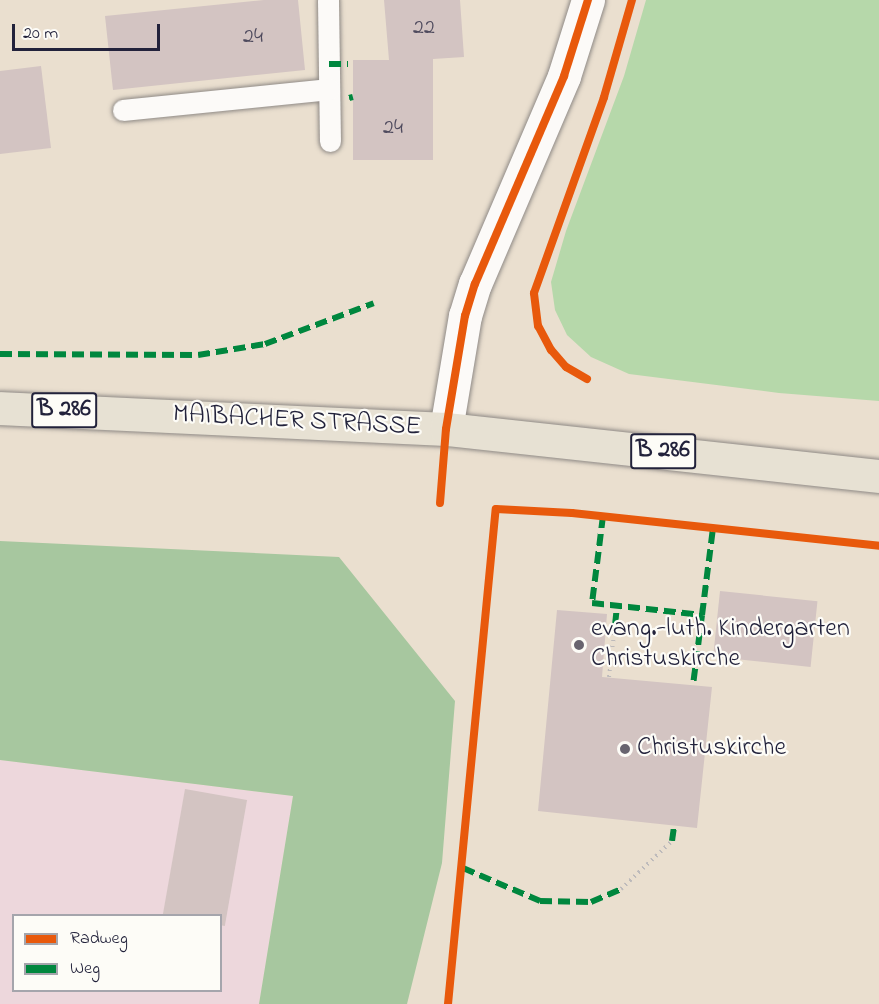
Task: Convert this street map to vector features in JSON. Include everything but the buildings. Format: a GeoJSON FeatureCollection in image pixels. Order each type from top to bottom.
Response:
{"type":"FeatureCollection","features":[{"type":"Feature","properties":{"kind":"main road","name":"MAIBACHER STRASSE"},"geometry":{"type":"LineString","coordinates":[[0,408],[446,429],[879,476]]}},
{"type":"Feature","properties":{"kind":"street"},"geometry":{"type":"LineString","coordinates":[[446,429],[465,316],[475,284],[564,76],[588,0]]}},
{"type":"Feature","properties":{"kind":"lane"},"geometry":{"type":"LineString","coordinates":[[328,0],[330,141]]}},
{"type":"Feature","properties":{"kind":"lane"},"geometry":{"type":"LineString","coordinates":[[123,110],[329,89]]}},
{"type":"Feature","properties":{"kind":"path"},"geometry":{"type":"LineString","coordinates":[[609,677],[615,625]]}},
{"type":"Feature","properties":{"kind":"path"},"geometry":{"type":"LineString","coordinates":[[621,889],[672,840]]}},
{"type":"Feature","properties":{"kind":"shaded area"},"geometry":{"type":"Polygon","coordinates":[[[0,760],[293,796],[259,1004],[0,1004],[0,760]]]}},
{"type":"Feature","properties":{"kind":"green space"},"geometry":{"type":"Polygon","coordinates":[[[646,0],[879,0],[879,401],[779,393],[629,374],[591,357],[567,335],[555,310],[551,282],[566,231],[624,76],[646,0]]]}},
{"type":"Feature","properties":{"kind":"green space"},"geometry":{"type":"Polygon","coordinates":[[[0,541],[339,557],[455,701],[442,863],[407,1004],[259,1004],[293,796],[0,760],[0,541]]]}},
{"type":"Feature","properties":{"kind":"marked path"},"geometry":{"type":"LineString","coordinates":[[329,64],[348,64]]}},
{"type":"Feature","properties":{"kind":"marked path"},"geometry":{"type":"LineString","coordinates":[[349,98],[353,97]]}},
{"type":"Feature","properties":{"kind":"marked path"},"geometry":{"type":"LineString","coordinates":[[0,354],[198,355],[265,344],[374,303]]}},
{"type":"Feature","properties":{"kind":"marked path"},"geometry":{"type":"LineString","coordinates":[[603,516],[592,603],[702,615],[693,685]]}},
{"type":"Feature","properties":{"kind":"marked path"},"geometry":{"type":"LineString","coordinates":[[702,615],[713,528]]}},
{"type":"Feature","properties":{"kind":"marked path"},"geometry":{"type":"LineString","coordinates":[[615,625],[617,606]]}},
{"type":"Feature","properties":{"kind":"marked path"},"geometry":{"type":"LineString","coordinates":[[672,841],[674,826]]}},
{"type":"Feature","properties":{"kind":"marked path"},"geometry":{"type":"LineString","coordinates":[[463,868],[540,901],[591,902],[621,889]]}},
{"type":"Feature","properties":{"kind":"cycle path"},"geometry":{"type":"LineString","coordinates":[[440,503],[446,429],[465,316],[475,284],[564,76],[588,0]]}},
{"type":"Feature","properties":{"kind":"cycle path"},"geometry":{"type":"LineString","coordinates":[[587,379],[566,367],[551,350],[538,326],[534,293],[604,97],[632,0]]}},
{"type":"Feature","properties":{"kind":"cycle path"},"geometry":{"type":"LineString","coordinates":[[448,1004],[496,509],[572,513],[879,546]]}},
{"type":"Feature","properties":{"kind":"place","name":"evang.-luth. Kindergarten Christuskirche"},"geometry":{"type":"Point","coordinates":[579,645]}},
{"type":"Feature","properties":{"kind":"place","name":"Christuskirche"},"geometry":{"type":"Point","coordinates":[625,749]}}]}
